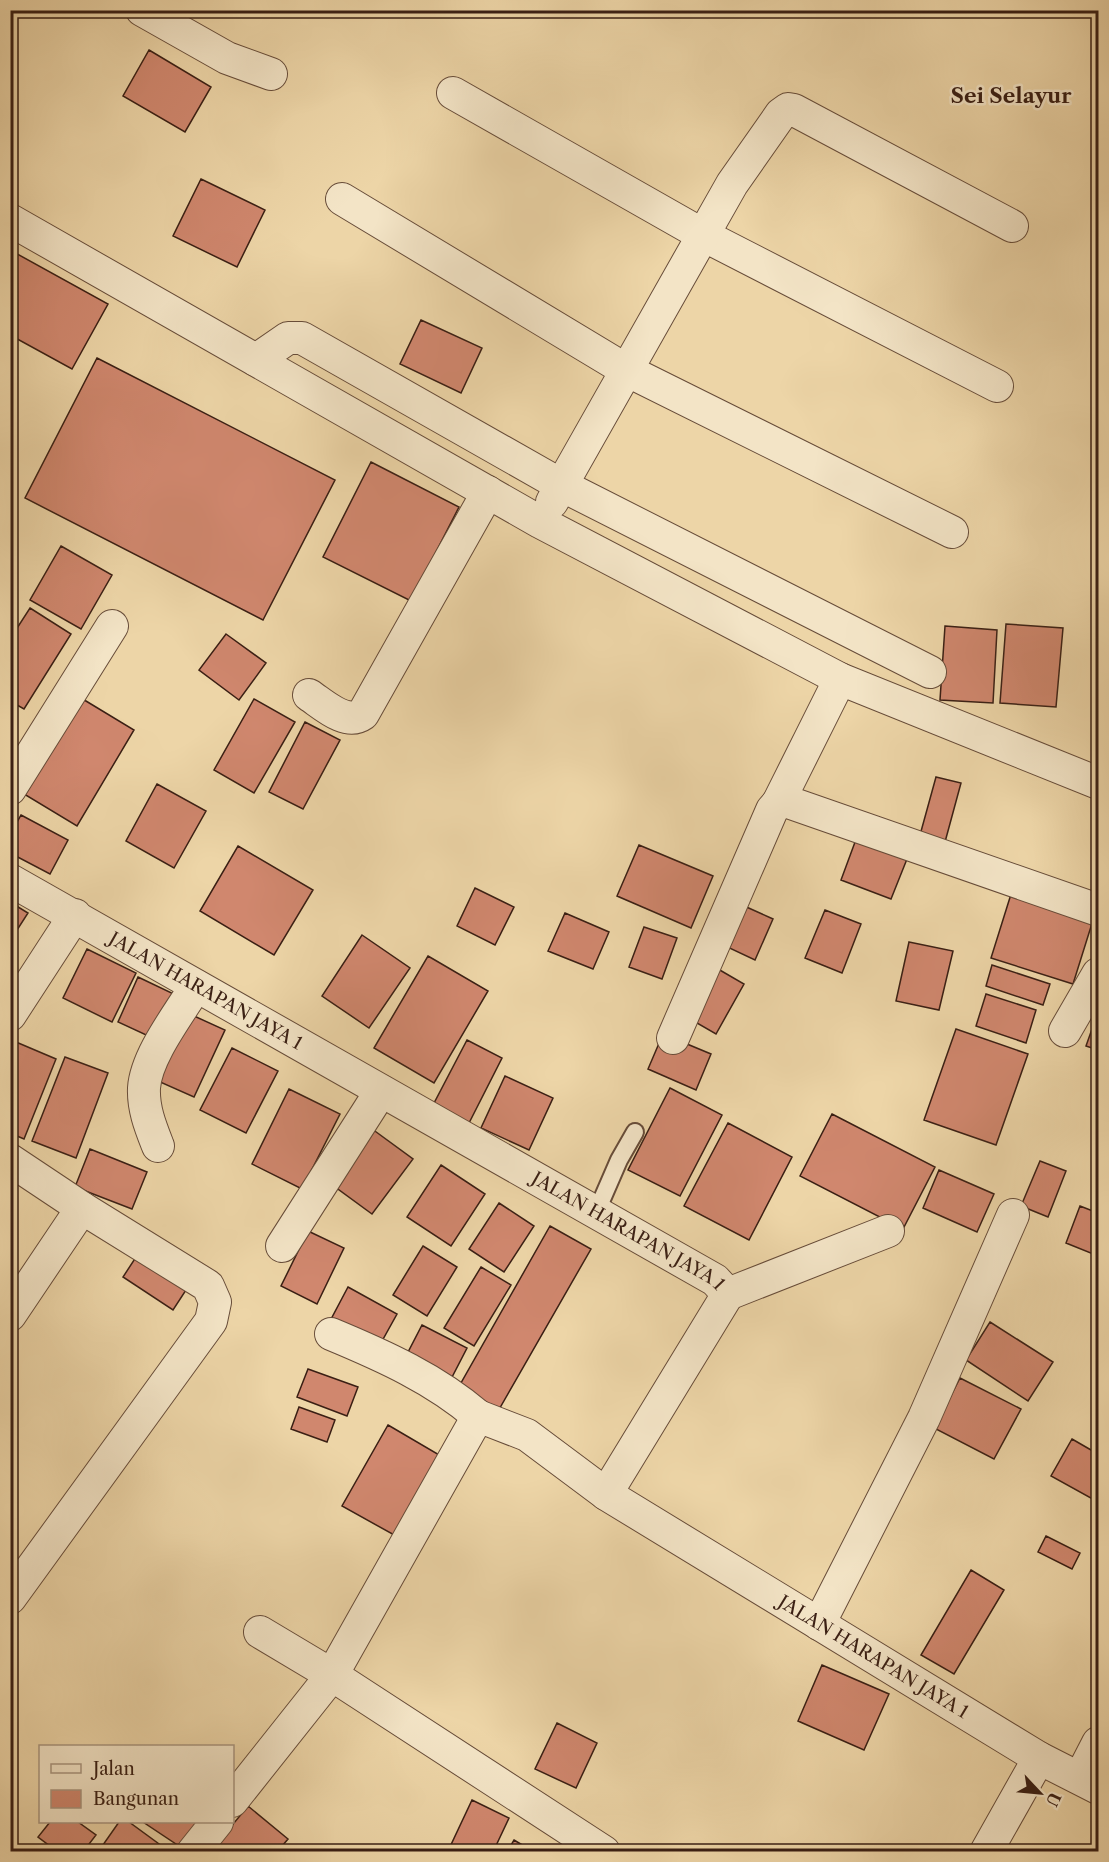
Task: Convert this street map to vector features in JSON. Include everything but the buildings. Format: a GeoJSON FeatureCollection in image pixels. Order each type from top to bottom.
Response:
{"type":"FeatureCollection","features":[{"type":"Feature","properties":{"kind":"street"},"geometry":{"type":"LineString","coordinates":[[142,10],[227,58],[271,74]]}},
{"type":"Feature","properties":{"kind":"street"},"geometry":{"type":"LineString","coordinates":[[453,93],[703,235],[997,386]]}},
{"type":"Feature","properties":{"kind":"street"},"geometry":{"type":"LineString","coordinates":[[540,522],[732,184],[781,114],[788,109],[794,110],[1012,226]]}},
{"type":"Feature","properties":{"kind":"street"},"geometry":{"type":"LineString","coordinates":[[342,199],[626,370],[952,532]]}},
{"type":"Feature","properties":{"kind":"street"},"geometry":{"type":"LineString","coordinates":[[10,220],[540,522],[840,679],[1098,783]]}},
{"type":"Feature","properties":{"kind":"street"},"geometry":{"type":"LineString","coordinates":[[256,360],[288,338],[302,338],[561,485],[930,672]]}},
{"type":"Feature","properties":{"kind":"street"},"geometry":{"type":"LineString","coordinates":[[309,695],[347,718],[357,718],[363,714],[488,492]]}},
{"type":"Feature","properties":{"kind":"street"},"geometry":{"type":"LineString","coordinates":[[10,789],[112,626]]}},
{"type":"Feature","properties":{"kind":"street"},"geometry":{"type":"LineString","coordinates":[[673,1038],[772,810],[778,803],[840,679]]}},
{"type":"Feature","properties":{"kind":"street"},"geometry":{"type":"LineString","coordinates":[[778,803],[785,801],[1098,910]]}},
{"type":"Feature","properties":{"kind":"street","name":"JALAN HARAPAN JAYA 1"},"geometry":{"type":"LineString","coordinates":[[10,880],[715,1280],[728,1294],[606,1494],[1039,1758],[1089,1783]]}},
{"type":"Feature","properties":{"kind":"street"},"geometry":{"type":"LineString","coordinates":[[10,1015],[75,915]]}},
{"type":"Feature","properties":{"kind":"street"},"geometry":{"type":"LineString","coordinates":[[1065,1031],[1098,974]]}},
{"type":"Feature","properties":{"kind":"street"},"geometry":{"type":"LineString","coordinates":[[158,1146],[149,1125],[145,1102],[146,1075],[152,1059],[196,986]]}},
{"type":"Feature","properties":{"kind":"street"},"geometry":{"type":"LineString","coordinates":[[282,1246],[381,1091]]}},
{"type":"Feature","properties":{"kind":"street"},"geometry":{"type":"LineString","coordinates":[[10,1160],[82,1208],[208,1286],[215,1302],[211,1321],[10,1598]]}},
{"type":"Feature","properties":{"kind":"street"},"geometry":{"type":"LineString","coordinates":[[10,1315],[82,1208]]}},
{"type":"Feature","properties":{"kind":"street"},"geometry":{"type":"LineString","coordinates":[[819,1624],[924,1418],[1013,1215]]}},
{"type":"Feature","properties":{"kind":"street"},"geometry":{"type":"LineString","coordinates":[[728,1294],[888,1231]]}},
{"type":"Feature","properties":{"kind":"street"},"geometry":{"type":"LineString","coordinates":[[331,1334],[410,1369],[456,1398],[478,1416],[527,1436],[606,1494]]}},
{"type":"Feature","properties":{"kind":"street"},"geometry":{"type":"LineString","coordinates":[[234,1798],[332,1675],[478,1416]]}},
{"type":"Feature","properties":{"kind":"street"},"geometry":{"type":"LineString","coordinates":[[260,1632],[332,1675],[604,1851]]}},
{"type":"Feature","properties":{"kind":"street"},"geometry":{"type":"LineString","coordinates":[[1089,1783],[1098,1743]]}},
{"type":"Feature","properties":{"kind":"street"},"geometry":{"type":"LineString","coordinates":[[986,1851],[1039,1758]]}},
{"type":"Feature","properties":{"kind":"street"},"geometry":{"type":"LineString","coordinates":[[193,1851],[215,1823]]}},
{"type":"Feature","properties":{"kind":"lane"},"geometry":{"type":"LineString","coordinates":[[596,1213],[619,1160],[635,1132]]}},
{"type":"Feature","properties":{"kind":"district","name":"Sei Selayur"},"geometry":{"type":"Point","coordinates":[1011,95]}}]}
